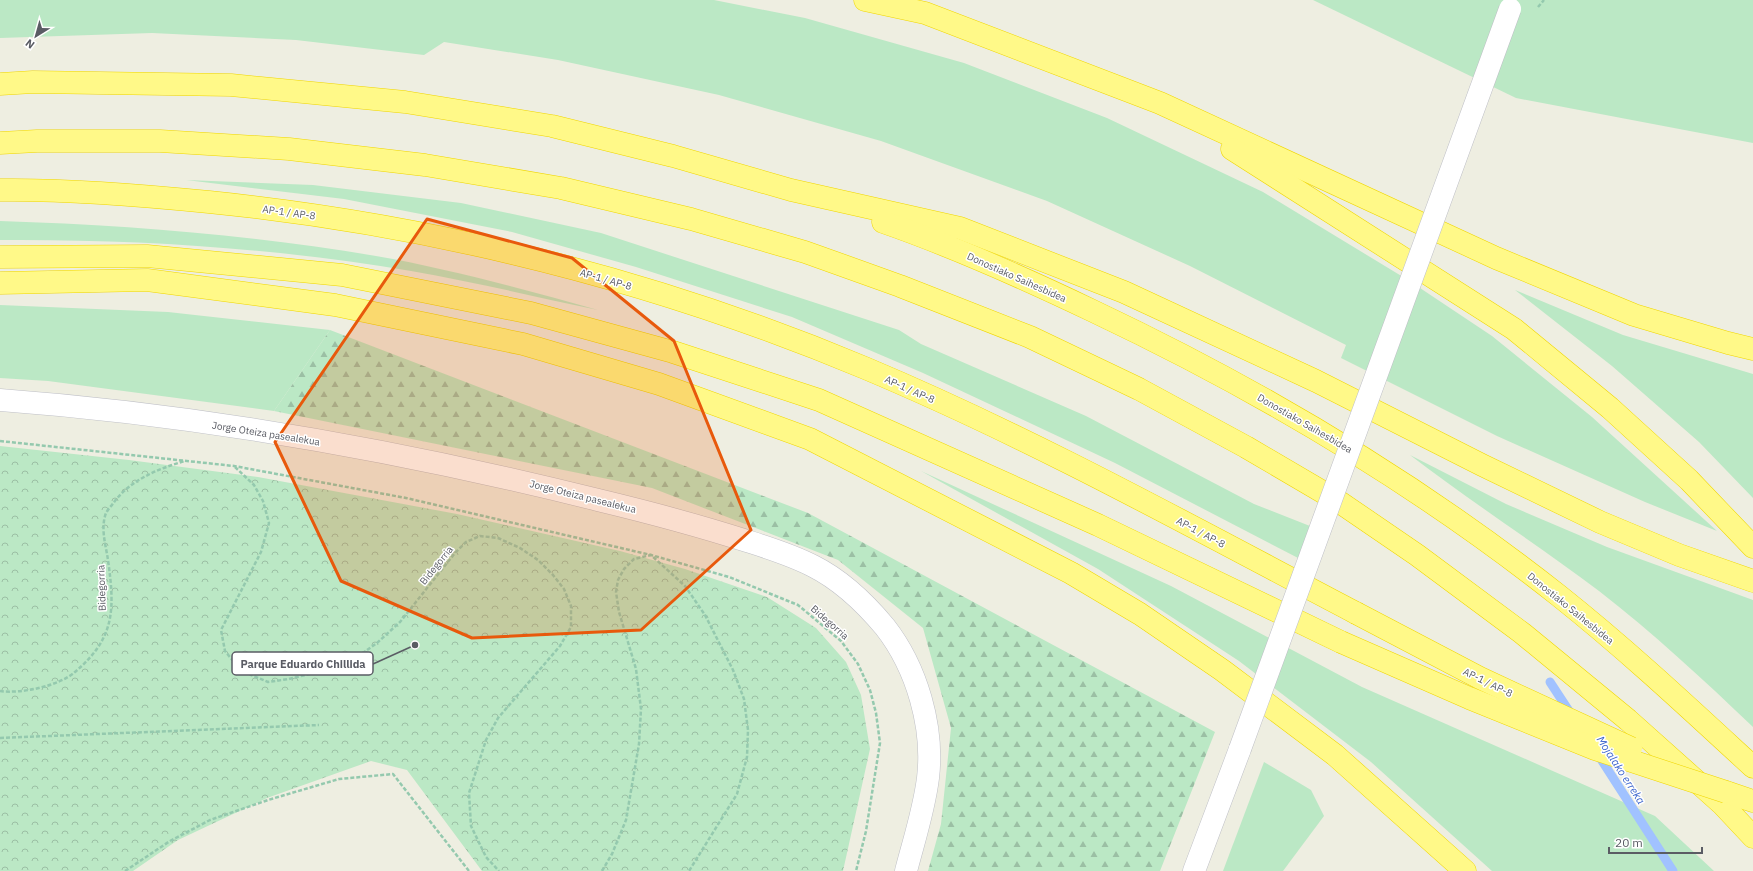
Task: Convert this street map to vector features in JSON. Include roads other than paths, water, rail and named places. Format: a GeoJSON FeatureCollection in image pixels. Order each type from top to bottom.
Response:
{"type":"FeatureCollection","features":[{"type":"Feature","properties":{"kind":"highway"},"geometry":{"type":"LineString","coordinates":[[865,0],[926,13],[1160,103],[1510,264],[1634,315],[1753,349]]}},
{"type":"Feature","properties":{"kind":"highway"},"geometry":{"type":"LineString","coordinates":[[0,84],[33,82],[231,85],[405,102],[552,126],[673,156],[791,190],[960,228],[1124,292],[1316,381],[1482,465],[1600,522],[1680,555],[1753,581]]}},
{"type":"Feature","properties":{"kind":"highway"},"geometry":{"type":"LineString","coordinates":[[1160,103],[1514,329],[1610,408],[1689,480],[1753,547]]}},
{"type":"Feature","properties":{"kind":"highway"},"geometry":{"type":"LineString","coordinates":[[0,143],[160,141],[289,149],[425,165],[561,188],[691,219],[805,252],[900,286],[1030,337],[1139,389],[1246,447],[1338,501],[1417,554],[1522,633],[1628,720],[1722,804],[1753,837]]}},
{"type":"Feature","properties":{"kind":"highway","name":"AP-1 / AP-8"},"geometry":{"type":"LineString","coordinates":[[0,190],[37,189],[158,197],[280,209],[411,232],[540,259],[672,298],[771,331],[865,368],[1096,476],[1480,678],[1726,792],[1753,801]]}},
{"type":"Feature","properties":{"kind":"highway","name":"Donostiako Saihesbidea"},"geometry":{"type":"LineString","coordinates":[[791,190],[903,229],[1035,284],[1161,343],[1273,404],[1363,457],[1448,515],[1558,595],[1663,684],[1753,767]]}},
{"type":"Feature","properties":{"kind":"highway"},"geometry":{"type":"LineString","coordinates":[[0,257],[147,256],[342,275],[531,313],[673,352],[819,400],[1098,525],[1341,642],[1469,698],[1595,749],[1726,792]]}},
{"type":"Feature","properties":{"kind":"highway"},"geometry":{"type":"LineString","coordinates":[[0,283],[147,280],[335,305],[523,344],[658,384],[810,439],[1071,573],[1140,614],[1222,670],[1335,755],[1465,871]]}},
{"type":"Feature","properties":{"kind":"street"},"geometry":{"type":"LineString","coordinates":[[1194,871],[1513,3]]}},
{"type":"Feature","properties":{"kind":"street","name":"Jorge Oteiza pasealekua"},"geometry":{"type":"LineString","coordinates":[[0,400],[160,417],[277,434],[402,456],[525,482],[697,526],[786,554],[815,567],[842,584],[866,606],[887,630],[904,658],[916,685],[924,714],[928,744],[928,774],[924,804],[906,871]]}},
{"type":"Feature","properties":{"kind":"waterway","name":"Mojalako erreka"},"geometry":{"type":"LineString","coordinates":[[1550,682],[1571,714]]}},
{"type":"Feature","properties":{"kind":"waterway","name":"Mojalako erreka"},"geometry":{"type":"LineString","coordinates":[[1597,753],[1673,871]]}},
{"type":"Feature","properties":{"kind":"place","name":"Parque Eduardo Chillida"},"geometry":{"type":"Point","coordinates":[415,645]}}]}
